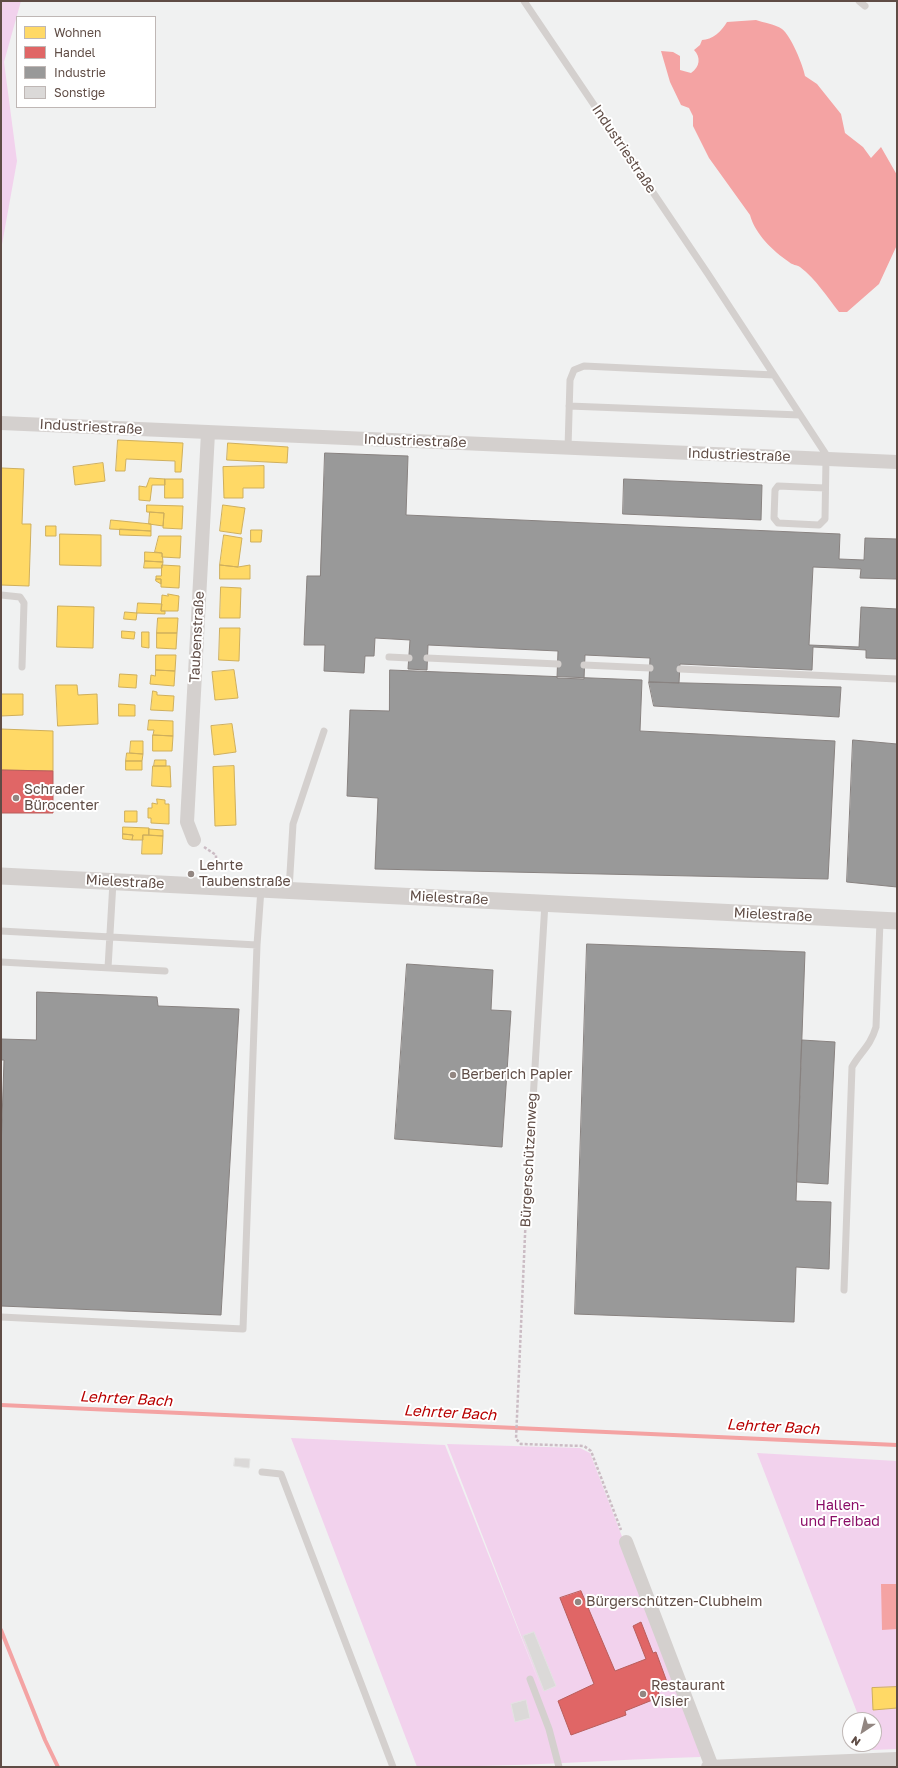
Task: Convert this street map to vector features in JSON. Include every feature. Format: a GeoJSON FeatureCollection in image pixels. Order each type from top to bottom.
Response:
{"type":"FeatureCollection","features":[{"type":"Feature","properties":{"kind":"street","name":"Industriestraße"},"geometry":{"type":"LineString","coordinates":[[1,423],[897,462]]}},
{"type":"Feature","properties":{"kind":"street","name":"Taubenstraße"},"geometry":{"type":"LineString","coordinates":[[194,840],[187,822],[208,433]]}},
{"type":"Feature","properties":{"kind":"street","name":"Mielestraße"},"geometry":{"type":"LineString","coordinates":[[1,876],[545,902],[889,921]]}},
{"type":"Feature","properties":{"kind":"street"},"geometry":{"type":"LineString","coordinates":[[626,1542],[712,1767]]}},
{"type":"Feature","properties":{"kind":"street"},"geometry":{"type":"LineString","coordinates":[[708,1767],[897,1759]]}},
{"type":"Feature","properties":{"kind":"lane","name":"Industriestraße"},"geometry":{"type":"LineString","coordinates":[[524,1],[774,375],[827,459]]}},
{"type":"Feature","properties":{"kind":"lane"},"geometry":{"type":"LineString","coordinates":[[568,448],[570,380],[574,370],[584,366],[774,375]]}},
{"type":"Feature","properties":{"kind":"lane"},"geometry":{"type":"LineString","coordinates":[[569,406],[800,415]]}},
{"type":"Feature","properties":{"kind":"lane"},"geometry":{"type":"LineString","coordinates":[[825,488],[778,486],[775,490],[774,518],[778,523],[819,525],[825,519],[827,459]]}},
{"type":"Feature","properties":{"kind":"lane"},"geometry":{"type":"LineString","coordinates":[[1,595],[20,597],[24,603],[22,668]]}},
{"type":"Feature","properties":{"kind":"lane"},"geometry":{"type":"LineString","coordinates":[[389,657],[409,658]]}},
{"type":"Feature","properties":{"kind":"lane"},"geometry":{"type":"LineString","coordinates":[[427,658],[558,664]]}},
{"type":"Feature","properties":{"kind":"lane"},"geometry":{"type":"LineString","coordinates":[[584,665],[650,668]]}},
{"type":"Feature","properties":{"kind":"lane"},"geometry":{"type":"LineString","coordinates":[[680,669],[897,679]]}},
{"type":"Feature","properties":{"kind":"lane"},"geometry":{"type":"LineString","coordinates":[[289,890],[292,824],[324,731]]}},
{"type":"Feature","properties":{"kind":"lane"},"geometry":{"type":"LineString","coordinates":[[108,968],[113,881]]}},
{"type":"Feature","properties":{"kind":"lane"},"geometry":{"type":"LineString","coordinates":[[1,1317],[243,1329],[257,945],[261,889]]}},
{"type":"Feature","properties":{"kind":"lane","name":"Bürgerschützenweg"},"geometry":{"type":"LineString","coordinates":[[528,1182],[545,902]]}},
{"type":"Feature","properties":{"kind":"lane"},"geometry":{"type":"LineString","coordinates":[[844,1290],[852,1067],[858,1057],[872,1041],[876,1028],[889,921]]}},
{"type":"Feature","properties":{"kind":"lane"},"geometry":{"type":"LineString","coordinates":[[1,931],[257,945]]}},
{"type":"Feature","properties":{"kind":"lane"},"geometry":{"type":"LineString","coordinates":[[1,962],[165,971]]}},
{"type":"Feature","properties":{"kind":"lane"},"geometry":{"type":"LineString","coordinates":[[262,1472],[281,1474],[392,1767]]}},
{"type":"Feature","properties":{"kind":"lane"},"geometry":{"type":"LineString","coordinates":[[530,1679],[550,1729],[559,1767]]}},
{"type":"Feature","properties":{"kind":"path"},"geometry":{"type":"LineString","coordinates":[[194,840],[216,855],[215,887]]}},
{"type":"Feature","properties":{"kind":"path","name":"Bürgerschützenweg"},"geometry":{"type":"LineString","coordinates":[[528,1182],[516,1418],[516,1435],[518,1443],[584,1446],[592,1451],[626,1542]]}},
{"type":"Feature","properties":{"kind":"green space"},"geometry":{"type":"Polygon","coordinates":[[[1,1],[21,1],[4,62],[17,161],[1,250],[1,1]]]}},
{"type":"Feature","properties":{"kind":"green space"},"geometry":{"type":"Polygon","coordinates":[[[291,1438],[445,1445],[544,1695],[447,1444],[580,1448],[590,1453],[704,1751],[700,1757],[524,1765],[417,1767],[291,1438]]]}},
{"type":"Feature","properties":{"kind":"green space","name":"Hallen- und Freibad"},"geometry":{"type":"Polygon","coordinates":[[[757,1453],[897,1461],[897,1749],[882,1750],[882,1712],[857,1712],[757,1453]]]}},
{"type":"Feature","properties":{"kind":"shaded area"},"geometry":{"type":"Polygon","coordinates":[[[756,20],[782,29],[796,51],[805,76],[817,84],[841,114],[845,133],[863,147],[871,158],[881,147],[897,175],[897,245],[879,284],[847,312],[839,312],[821,288],[806,272],[800,267],[790,263],[765,242],[752,222],[750,215],[709,158],[693,126],[693,116],[689,108],[681,105],[670,82],[661,51],[673,52],[680,56],[680,70],[691,73],[698,65],[698,56],[694,50],[700,45],[702,40],[706,40],[716,34],[727,22],[756,20]]]}},
{"type":"Feature","properties":{"kind":"shaded area"},"geometry":{"type":"Polygon","coordinates":[[[881,1584],[897,1584],[897,1629],[882,1630],[881,1584]]]}},
{"type":"Feature","properties":{"kind":"building: Wohnen"},"geometry":{"type":"Polygon","coordinates":[[[118,440],[183,443],[181,472],[175,472],[175,461],[126,459],[125,471],[116,471],[118,440]]]}},
{"type":"Feature","properties":{"kind":"building: Wohnen"},"geometry":{"type":"Polygon","coordinates":[[[228,443],[288,447],[287,463],[227,460],[228,443]]]}},
{"type":"Feature","properties":{"kind":"building: Wohnen"},"geometry":{"type":"Polygon","coordinates":[[[103,463],[105,481],[75,485],[73,467],[103,463]]]}},
{"type":"Feature","properties":{"kind":"building: Wohnen"},"geometry":{"type":"Polygon","coordinates":[[[264,466],[264,488],[243,488],[243,498],[224,498],[223,467],[264,466]]]}},
{"type":"Feature","properties":{"kind":"building: Wohnen"},"geometry":{"type":"Polygon","coordinates":[[[2,468],[24,469],[22,524],[31,524],[29,586],[1,585],[2,468]]]}},
{"type":"Feature","properties":{"kind":"building: Wohnen"},"geometry":{"type":"Polygon","coordinates":[[[150,478],[165,479],[165,485],[152,485],[150,501],[139,500],[139,486],[146,487],[150,478]]]}},
{"type":"Feature","properties":{"kind":"building: Wohnen"},"geometry":{"type":"Polygon","coordinates":[[[165,479],[183,479],[183,498],[165,498],[165,479]]]}},
{"type":"Feature","properties":{"kind":"building: Wohnen"},"geometry":{"type":"Polygon","coordinates":[[[147,505],[183,506],[182,529],[163,528],[164,513],[147,512],[147,505]]]}},
{"type":"Feature","properties":{"kind":"building: Wohnen"},"geometry":{"type":"Polygon","coordinates":[[[223,505],[245,508],[241,534],[220,531],[223,505]]]}},
{"type":"Feature","properties":{"kind":"building: Wohnen"},"geometry":{"type":"Polygon","coordinates":[[[150,512],[164,513],[163,526],[149,524],[150,512]]]}},
{"type":"Feature","properties":{"kind":"building: Wohnen"},"geometry":{"type":"Polygon","coordinates":[[[111,520],[151,524],[151,531],[110,529],[111,520]]]}},
{"type":"Feature","properties":{"kind":"building: Wohnen"},"geometry":{"type":"Polygon","coordinates":[[[46,526],[56,526],[56,536],[46,536],[46,526]]]}},
{"type":"Feature","properties":{"kind":"building: Wohnen"},"geometry":{"type":"Polygon","coordinates":[[[120,529],[151,531],[151,536],[120,535],[120,529]]]}},
{"type":"Feature","properties":{"kind":"building: Wohnen"},"geometry":{"type":"Polygon","coordinates":[[[251,530],[262,530],[261,542],[251,542],[251,530]]]}},
{"type":"Feature","properties":{"kind":"building: Wohnen"},"geometry":{"type":"Polygon","coordinates":[[[60,534],[101,535],[101,566],[60,565],[60,534]]]}},
{"type":"Feature","properties":{"kind":"building: Wohnen"},"geometry":{"type":"Polygon","coordinates":[[[224,535],[242,538],[238,567],[220,565],[224,535]]]}},
{"type":"Feature","properties":{"kind":"building: Wohnen"},"geometry":{"type":"Polygon","coordinates":[[[159,536],[181,536],[180,558],[162,557],[162,553],[155,552],[159,536]]]}},
{"type":"Feature","properties":{"kind":"building: Wohnen"},"geometry":{"type":"Polygon","coordinates":[[[145,552],[162,553],[163,562],[145,561],[145,552]]]}},
{"type":"Feature","properties":{"kind":"building: Wohnen"},"geometry":{"type":"Polygon","coordinates":[[[145,561],[163,562],[162,568],[144,568],[145,561]]]}},
{"type":"Feature","properties":{"kind":"building: Wohnen"},"geometry":{"type":"Polygon","coordinates":[[[162,565],[180,566],[179,588],[161,587],[161,579],[156,579],[156,576],[161,576],[162,565]]]}},
{"type":"Feature","properties":{"kind":"building: Wohnen"},"geometry":{"type":"Polygon","coordinates":[[[220,565],[238,567],[250,565],[250,579],[220,579],[220,565]]]}},
{"type":"Feature","properties":{"kind":"building: Wohnen"},"geometry":{"type":"Polygon","coordinates":[[[156,579],[161,579],[161,584],[156,581],[156,579]]]}},
{"type":"Feature","properties":{"kind":"building: Wohnen"},"geometry":{"type":"Polygon","coordinates":[[[221,587],[241,588],[240,618],[220,618],[221,587]]]}},
{"type":"Feature","properties":{"kind":"building: Wohnen"},"geometry":{"type":"Polygon","coordinates":[[[168,594],[179,596],[178,611],[161,611],[162,595],[168,596],[168,594]]]}},
{"type":"Feature","properties":{"kind":"building: Wohnen"},"geometry":{"type":"Polygon","coordinates":[[[138,603],[162,604],[161,611],[165,611],[165,614],[137,613],[138,603]]]}},
{"type":"Feature","properties":{"kind":"building: Wohnen"},"geometry":{"type":"Polygon","coordinates":[[[58,606],[94,607],[93,648],[57,647],[58,606]]]}},
{"type":"Feature","properties":{"kind":"building: Wohnen"},"geometry":{"type":"Polygon","coordinates":[[[125,612],[137,613],[136,620],[124,619],[125,612]]]}},
{"type":"Feature","properties":{"kind":"building: Wohnen"},"geometry":{"type":"Polygon","coordinates":[[[158,618],[178,618],[177,633],[157,633],[158,618]]]}},
{"type":"Feature","properties":{"kind":"building: Wohnen"},"geometry":{"type":"Polygon","coordinates":[[[220,628],[240,628],[239,661],[219,660],[220,628]]]}},
{"type":"Feature","properties":{"kind":"building: Wohnen"},"geometry":{"type":"Polygon","coordinates":[[[122,631],[135,632],[134,639],[122,638],[122,631]]]}},
{"type":"Feature","properties":{"kind":"building: Wohnen"},"geometry":{"type":"Polygon","coordinates":[[[142,632],[149,632],[149,648],[142,647],[142,632]]]}},
{"type":"Feature","properties":{"kind":"building: Wohnen"},"geometry":{"type":"Polygon","coordinates":[[[157,633],[177,633],[176,649],[157,648],[157,633]]]}},
{"type":"Feature","properties":{"kind":"building: Wohnen"},"geometry":{"type":"Polygon","coordinates":[[[156,655],[176,655],[175,671],[156,670],[156,655]]]}},
{"type":"Feature","properties":{"kind":"building: Wohnen"},"geometry":{"type":"Polygon","coordinates":[[[156,670],[175,671],[174,686],[150,684],[151,675],[155,676],[156,670]]]}},
{"type":"Feature","properties":{"kind":"building: Wohnen"},"geometry":{"type":"Polygon","coordinates":[[[234,670],[238,698],[215,700],[212,672],[234,670]]]}},
{"type":"Feature","properties":{"kind":"building: Wohnen"},"geometry":{"type":"Polygon","coordinates":[[[120,674],[137,675],[136,688],[119,687],[120,674]]]}},
{"type":"Feature","properties":{"kind":"building: Wohnen"},"geometry":{"type":"Polygon","coordinates":[[[56,685],[77,685],[78,695],[97,694],[98,724],[58,726],[56,685]]]}},
{"type":"Feature","properties":{"kind":"building: Wohnen"},"geometry":{"type":"Polygon","coordinates":[[[153,691],[157,692],[157,695],[174,696],[173,711],[151,710],[153,691]]]}},
{"type":"Feature","properties":{"kind":"building: Wohnen"},"geometry":{"type":"Polygon","coordinates":[[[1,694],[23,694],[23,715],[1,716],[1,694]]]}},
{"type":"Feature","properties":{"kind":"building: Wohnen"},"geometry":{"type":"Polygon","coordinates":[[[119,704],[135,705],[135,716],[119,716],[119,704]]]}},
{"type":"Feature","properties":{"kind":"building: Wohnen"},"geometry":{"type":"Polygon","coordinates":[[[149,720],[173,721],[173,736],[153,735],[154,730],[148,730],[149,720]]]}},
{"type":"Feature","properties":{"kind":"building: Wohnen"},"geometry":{"type":"Polygon","coordinates":[[[232,724],[236,752],[214,755],[211,726],[232,724]]]}},
{"type":"Feature","properties":{"kind":"building: Wohnen"},"geometry":{"type":"Polygon","coordinates":[[[1,729],[53,731],[53,771],[1,770],[1,729]]]}},
{"type":"Feature","properties":{"kind":"building: Wohnen"},"geometry":{"type":"Polygon","coordinates":[[[153,735],[173,736],[172,751],[153,751],[153,735]]]}},
{"type":"Feature","properties":{"kind":"building: Wohnen"},"geometry":{"type":"Polygon","coordinates":[[[131,741],[143,741],[143,754],[130,753],[131,741]]]}},
{"type":"Feature","properties":{"kind":"building: Wohnen"},"geometry":{"type":"Polygon","coordinates":[[[127,753],[143,754],[142,761],[126,761],[127,753]]]}},
{"type":"Feature","properties":{"kind":"building: Wohnen"},"geometry":{"type":"Polygon","coordinates":[[[155,760],[166,760],[166,766],[154,766],[155,760]]]}},
{"type":"Feature","properties":{"kind":"building: Wohnen"},"geometry":{"type":"Polygon","coordinates":[[[126,761],[142,761],[142,770],[126,770],[126,761]]]}},
{"type":"Feature","properties":{"kind":"building: Wohnen"},"geometry":{"type":"Polygon","coordinates":[[[153,766],[170,766],[171,787],[152,786],[153,766]]]}},
{"type":"Feature","properties":{"kind":"building: Wohnen"},"geometry":{"type":"Polygon","coordinates":[[[234,766],[236,825],[215,826],[213,767],[234,766]]]}},
{"type":"Feature","properties":{"kind":"building: Wohnen"},"geometry":{"type":"Polygon","coordinates":[[[157,799],[165,800],[165,804],[169,804],[169,824],[151,823],[151,818],[148,818],[148,808],[152,808],[152,803],[157,804],[157,799]]]}},
{"type":"Feature","properties":{"kind":"building: Wohnen"},"geometry":{"type":"Polygon","coordinates":[[[125,811],[137,811],[137,822],[125,822],[125,811]]]}},
{"type":"Feature","properties":{"kind":"building: Wohnen"},"geometry":{"type":"Polygon","coordinates":[[[123,827],[149,828],[149,835],[143,835],[143,840],[132,840],[133,835],[123,834],[123,827]]]}},
{"type":"Feature","properties":{"kind":"building: Wohnen"},"geometry":{"type":"Polygon","coordinates":[[[149,829],[163,830],[163,836],[149,835],[149,829]]]}},
{"type":"Feature","properties":{"kind":"building: Wohnen"},"geometry":{"type":"Polygon","coordinates":[[[123,834],[133,835],[132,840],[123,839],[123,834]]]}},
{"type":"Feature","properties":{"kind":"building: Wohnen"},"geometry":{"type":"Polygon","coordinates":[[[143,835],[163,836],[162,854],[142,854],[143,835]]]}},
{"type":"Feature","properties":{"kind":"building: Wohnen"},"geometry":{"type":"Polygon","coordinates":[[[897,1687],[897,1708],[873,1710],[872,1688],[897,1687]]]}},
{"type":"Feature","properties":{"kind":"building: Handel"},"geometry":{"type":"Polygon","coordinates":[[[1,770],[53,771],[53,813],[1,813],[1,770]]]}},
{"type":"Feature","properties":{"kind":"building: Handel"},"geometry":{"type":"Polygon","coordinates":[[[581,1591],[615,1671],[646,1659],[633,1626],[641,1622],[653,1653],[656,1652],[667,1682],[656,1686],[660,1697],[625,1711],[626,1715],[571,1735],[558,1701],[594,1684],[560,1598],[581,1591]]]}},
{"type":"Feature","properties":{"kind":"building: Industrie"},"geometry":{"type":"Polygon","coordinates":[[[325,453],[408,456],[406,515],[840,534],[839,559],[864,560],[865,538],[897,539],[897,579],[860,578],[861,569],[813,567],[809,645],[859,647],[861,607],[897,609],[897,659],[866,658],[866,650],[813,647],[812,670],[680,664],[679,683],[649,682],[650,658],[585,655],[584,679],[557,678],[558,651],[428,645],[427,670],[408,669],[410,640],[375,638],[374,656],[365,656],[364,673],[324,671],[325,645],[304,645],[307,576],[320,576],[325,453]]]}},
{"type":"Feature","properties":{"kind":"building: Industrie"},"geometry":{"type":"Polygon","coordinates":[[[624,479],[762,485],[761,520],[623,514],[624,479]]]}},
{"type":"Feature","properties":{"kind":"building: Industrie"},"geometry":{"type":"Polygon","coordinates":[[[390,670],[642,680],[640,731],[835,741],[828,879],[375,869],[378,798],[347,796],[350,710],[389,711],[390,670]]]}},
{"type":"Feature","properties":{"kind":"building: Industrie"},"geometry":{"type":"Polygon","coordinates":[[[649,682],[841,687],[839,717],[654,706],[649,682]]]}},
{"type":"Feature","properties":{"kind":"building: Industrie"},"geometry":{"type":"Polygon","coordinates":[[[853,740],[897,744],[897,887],[847,882],[853,740]]]}},
{"type":"Feature","properties":{"kind":"building: Industrie"},"geometry":{"type":"Polygon","coordinates":[[[587,944],[805,952],[796,1201],[831,1202],[829,1269],[796,1267],[794,1322],[575,1314],[587,944]]]}},
{"type":"Feature","properties":{"kind":"building: Industrie","name":"Berberich Papier"},"geometry":{"type":"Polygon","coordinates":[[[407,964],[493,970],[491,1010],[511,1011],[502,1147],[395,1139],[407,964]]]}},
{"type":"Feature","properties":{"kind":"building: Industrie"},"geometry":{"type":"Polygon","coordinates":[[[37,992],[157,997],[158,1006],[239,1009],[221,1315],[1,1306],[1,1150],[4,1060],[1,1060],[1,1039],[36,1040],[37,992]]]}},
{"type":"Feature","properties":{"kind":"building: Industrie"},"geometry":{"type":"Polygon","coordinates":[[[802,1040],[835,1042],[828,1184],[797,1182],[802,1040]]]}},
{"type":"Feature","properties":{"kind":"building: Sonstige"},"geometry":{"type":"Polygon","coordinates":[[[235,1458],[250,1459],[249,1468],[234,1466],[235,1458]]]}},
{"type":"Feature","properties":{"kind":"building: Sonstige"},"geometry":{"type":"Polygon","coordinates":[[[534,1632],[556,1686],[544,1691],[523,1636],[534,1632]]]}},
{"type":"Feature","properties":{"kind":"building: Sonstige"},"geometry":{"type":"Polygon","coordinates":[[[526,1700],[530,1718],[515,1722],[511,1704],[526,1700]]]}},
{"type":"Feature","properties":{"kind":"waterway","name":"Lehrter Bach"},"geometry":{"type":"LineString","coordinates":[[1,1405],[897,1445]]}},
{"type":"Feature","properties":{"kind":"waterway"},"geometry":{"type":"LineString","coordinates":[[1,1630],[45,1740],[58,1767]]}},
{"type":"Feature","properties":{"kind":"place","name":"Schrader Bürocenter"},"geometry":{"type":"Point","coordinates":[16,798]}},
{"type":"Feature","properties":{"kind":"place","name":"Lehrte Taubenstraße"},"geometry":{"type":"Point","coordinates":[191,874]}},
{"type":"Feature","properties":{"kind":"place","name":"Berberich Papier"},"geometry":{"type":"Point","coordinates":[453,1075]}},
{"type":"Feature","properties":{"kind":"place","name":"Bürgerschützen-Clubheim"},"geometry":{"type":"Point","coordinates":[578,1602]}},
{"type":"Feature","properties":{"kind":"place","name":"Restaurant Visier"},"geometry":{"type":"Point","coordinates":[643,1694]}}]}
